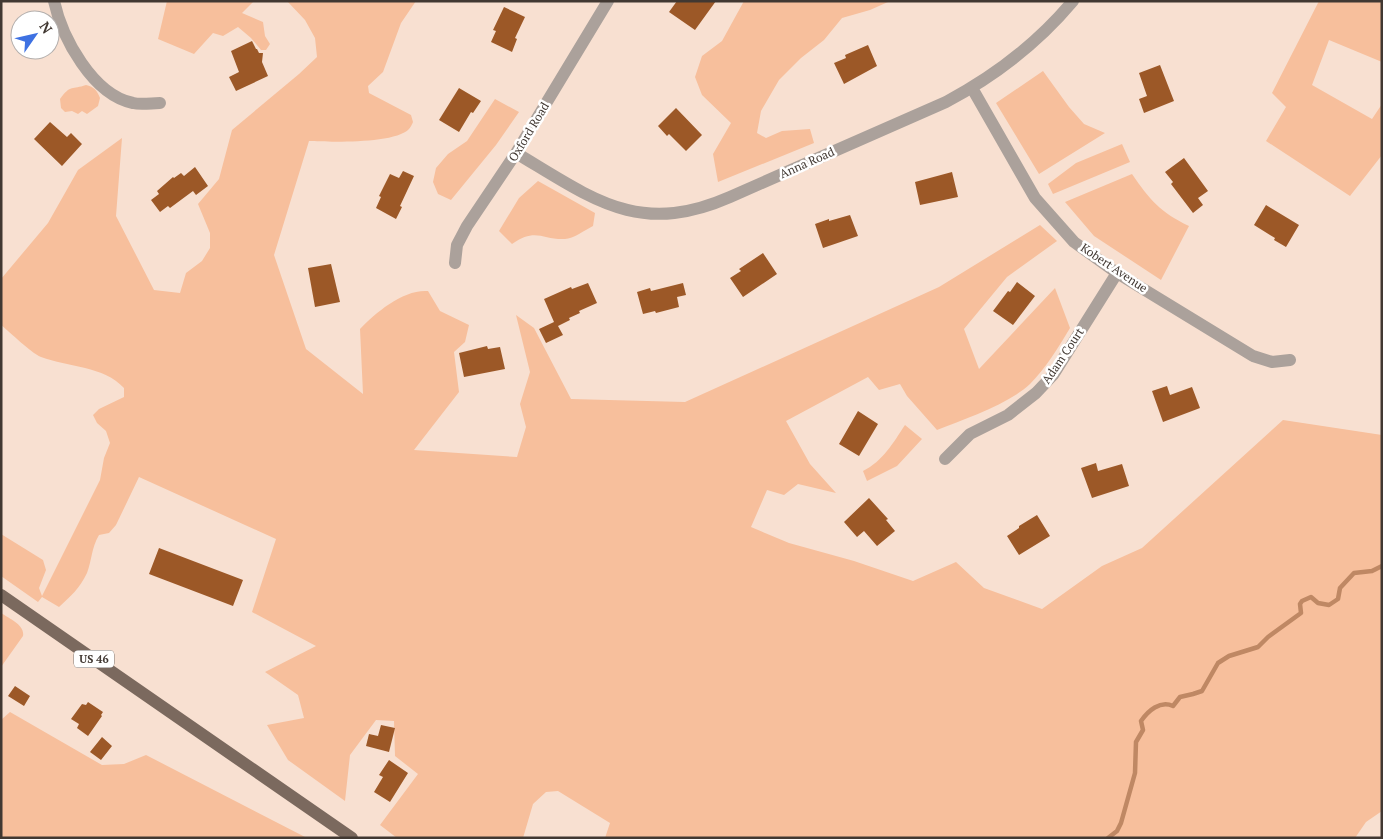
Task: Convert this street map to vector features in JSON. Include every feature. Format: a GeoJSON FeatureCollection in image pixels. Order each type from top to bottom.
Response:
{"type":"FeatureCollection","features":[{"type":"Feature","properties":{"kind":"main road","name":"US 46"},"geometry":{"type":"LineString","coordinates":[[1,595],[352,838]]}},
{"type":"Feature","properties":{"kind":"street"},"geometry":{"type":"LineString","coordinates":[[54,1],[67,39],[97,82],[122,100],[134,104],[160,103]]}},
{"type":"Feature","properties":{"kind":"street","name":"Oxford Road"},"geometry":{"type":"LineString","coordinates":[[455,263],[457,245],[464,231],[516,153],[608,1]]}},
{"type":"Feature","properties":{"kind":"street","name":"Anna Road"},"geometry":{"type":"LineString","coordinates":[[516,153],[588,196],[616,208],[647,214],[685,212],[724,200],[946,102],[972,88],[1021,54],[1047,31],[1073,1]]}},
{"type":"Feature","properties":{"kind":"street","name":"Kobert Avenue"},"geometry":{"type":"LineString","coordinates":[[972,88],[1023,178],[1042,207],[1074,242],[1117,273],[1253,356],[1272,362],[1290,360]]}},
{"type":"Feature","properties":{"kind":"street","name":"Adam Court"},"geometry":{"type":"LineString","coordinates":[[945,459],[970,434],[1008,415],[1045,384],[1053,375],[1117,273]]}},
{"type":"Feature","properties":{"kind":"shaded area"},"geometry":{"type":"Polygon","coordinates":[[[167,1],[254,1],[242,13],[263,22],[265,36],[270,44],[266,50],[261,50],[238,27],[223,36],[213,33],[194,54],[158,39],[167,1]]]}},
{"type":"Feature","properties":{"kind":"shaded area"},"geometry":{"type":"Polygon","coordinates":[[[287,1],[416,1],[401,23],[383,72],[368,86],[369,93],[411,115],[413,122],[411,126],[402,134],[376,140],[346,142],[309,141],[274,255],[306,349],[363,394],[360,329],[391,303],[419,291],[428,291],[440,311],[469,325],[465,342],[454,352],[459,392],[414,450],[517,457],[526,427],[520,404],[530,372],[516,315],[534,328],[571,399],[685,402],[939,287],[1040,225],[1057,241],[1007,277],[964,329],[979,369],[1055,288],[1070,328],[1047,365],[1036,378],[1010,398],[973,416],[937,430],[907,396],[900,384],[879,390],[868,377],[786,421],[810,464],[836,493],[798,484],[784,495],[767,490],[751,527],[789,543],[854,561],[913,581],[956,562],[984,588],[1042,609],[1102,566],[1142,548],[1283,420],[1382,435],[1382,811],[1366,822],[1355,838],[605,838],[610,823],[558,791],[546,792],[533,804],[523,838],[397,838],[380,825],[418,774],[395,756],[394,721],[376,720],[350,755],[345,801],[288,760],[267,725],[304,718],[298,695],[265,672],[316,646],[252,612],[276,539],[139,477],[116,525],[109,533],[99,535],[94,545],[89,568],[81,583],[59,607],[42,597],[38,602],[1,576],[1,534],[43,560],[46,570],[39,588],[42,596],[100,480],[104,458],[110,443],[106,431],[97,423],[93,415],[99,409],[124,397],[124,388],[116,381],[96,371],[37,355],[1,325],[1,279],[48,223],[78,170],[122,138],[116,216],[154,290],[180,293],[186,273],[202,261],[210,248],[210,233],[198,204],[219,179],[232,130],[317,57],[315,38],[305,20],[287,1]]]}},
{"type":"Feature","properties":{"kind":"shaded area"},"geometry":{"type":"Polygon","coordinates":[[[744,1],[888,2],[870,10],[842,18],[824,40],[801,58],[779,80],[761,111],[757,133],[766,138],[782,131],[810,129],[814,143],[718,182],[713,154],[731,123],[702,95],[695,77],[702,56],[722,41],[744,1]]]}},
{"type":"Feature","properties":{"kind":"shaded area"},"geometry":{"type":"Polygon","coordinates":[[[1319,1],[1382,1],[1382,62],[1329,40],[1312,85],[1372,119],[1382,104],[1382,155],[1350,196],[1266,141],[1286,107],[1272,93],[1319,1]]]}},
{"type":"Feature","properties":{"kind":"shaded area"},"geometry":{"type":"Polygon","coordinates":[[[1043,71],[1084,124],[1105,133],[1039,174],[996,103],[1043,71]]]}},
{"type":"Feature","properties":{"kind":"shaded area"},"geometry":{"type":"Polygon","coordinates":[[[86,85],[98,93],[100,98],[98,106],[87,114],[82,111],[78,114],[72,111],[65,112],[61,108],[60,99],[69,89],[86,85]]]}},
{"type":"Feature","properties":{"kind":"shaded area"},"geometry":{"type":"Polygon","coordinates":[[[495,99],[519,112],[496,145],[451,200],[438,194],[433,182],[436,168],[448,154],[467,141],[495,99]]]}},
{"type":"Feature","properties":{"kind":"shaded area"},"geometry":{"type":"Polygon","coordinates":[[[1122,144],[1130,162],[1053,194],[1048,184],[1076,163],[1122,144]]]}},
{"type":"Feature","properties":{"kind":"shaded area"},"geometry":{"type":"Polygon","coordinates":[[[1132,174],[1156,204],[1170,216],[1189,226],[1161,280],[1094,236],[1065,202],[1132,174]]]}},
{"type":"Feature","properties":{"kind":"shaded area"},"geometry":{"type":"Polygon","coordinates":[[[538,181],[595,213],[593,226],[568,239],[533,235],[512,244],[499,231],[519,198],[538,181]]]}},
{"type":"Feature","properties":{"kind":"shaded area"},"geometry":{"type":"Polygon","coordinates":[[[905,425],[922,439],[897,466],[867,481],[863,471],[882,457],[905,425]]]}},
{"type":"Feature","properties":{"kind":"shaded area"},"geometry":{"type":"Polygon","coordinates":[[[1,613],[19,625],[23,636],[1,667],[1,613]]]}},
{"type":"Feature","properties":{"kind":"shaded area"},"geometry":{"type":"Polygon","coordinates":[[[10,712],[102,765],[124,764],[146,755],[307,838],[1,838],[1,720],[10,712]]]}},
{"type":"Feature","properties":{"kind":"building"},"geometry":{"type":"Polygon","coordinates":[[[677,1],[716,1],[695,30],[669,12],[677,1]]]}},
{"type":"Feature","properties":{"kind":"building"},"geometry":{"type":"Polygon","coordinates":[[[504,7],[525,17],[515,38],[517,39],[512,52],[491,42],[496,31],[493,30],[504,7]]]}},
{"type":"Feature","properties":{"kind":"building"},"geometry":{"type":"Polygon","coordinates":[[[252,41],[259,53],[263,53],[262,62],[268,76],[236,91],[229,77],[239,72],[231,51],[252,41]]]}},
{"type":"Feature","properties":{"kind":"building"},"geometry":{"type":"Polygon","coordinates":[[[868,45],[877,66],[844,84],[834,63],[846,58],[845,55],[868,45]]]}},
{"type":"Feature","properties":{"kind":"building"},"geometry":{"type":"Polygon","coordinates":[[[1160,65],[1174,101],[1144,113],[1139,99],[1147,96],[1139,73],[1160,65]]]}},
{"type":"Feature","properties":{"kind":"building"},"geometry":{"type":"Polygon","coordinates":[[[459,88],[481,101],[473,113],[471,112],[459,132],[439,120],[459,88]]]}},
{"type":"Feature","properties":{"kind":"building"},"geometry":{"type":"Polygon","coordinates":[[[676,108],[702,135],[686,151],[658,126],[676,108]]]}},
{"type":"Feature","properties":{"kind":"building"},"geometry":{"type":"Polygon","coordinates":[[[50,122],[67,137],[71,133],[82,144],[62,166],[34,139],[50,122]]]}},
{"type":"Feature","properties":{"kind":"building"},"geometry":{"type":"Polygon","coordinates":[[[1184,158],[1208,191],[1198,198],[1203,205],[1193,213],[1171,184],[1173,182],[1165,172],[1184,158]]]}},
{"type":"Feature","properties":{"kind":"building"},"geometry":{"type":"Polygon","coordinates":[[[195,167],[208,186],[196,195],[193,191],[170,208],[168,206],[160,212],[151,200],[159,194],[157,191],[173,177],[181,173],[184,176],[195,167]]]}},
{"type":"Feature","properties":{"kind":"building"},"geometry":{"type":"Polygon","coordinates":[[[403,171],[414,176],[396,219],[376,208],[381,197],[379,196],[390,174],[399,178],[403,171]]]}},
{"type":"Feature","properties":{"kind":"building"},"geometry":{"type":"Polygon","coordinates":[[[952,172],[958,197],[920,205],[915,182],[952,172]]]}},
{"type":"Feature","properties":{"kind":"building"},"geometry":{"type":"Polygon","coordinates":[[[1266,205],[1299,225],[1286,247],[1254,225],[1266,205]]]}},
{"type":"Feature","properties":{"kind":"building"},"geometry":{"type":"Polygon","coordinates":[[[850,215],[858,236],[823,248],[815,224],[850,215]]]}},
{"type":"Feature","properties":{"kind":"building"},"geometry":{"type":"Polygon","coordinates":[[[763,253],[777,274],[743,297],[730,278],[741,271],[739,269],[763,253]]]}},
{"type":"Feature","properties":{"kind":"building"},"geometry":{"type":"Polygon","coordinates":[[[331,264],[340,302],[315,307],[308,268],[331,264]]]}},
{"type":"Feature","properties":{"kind":"building"},"geometry":{"type":"Polygon","coordinates":[[[1017,282],[1035,296],[1013,325],[993,311],[1017,282]]]}},
{"type":"Feature","properties":{"kind":"building"},"geometry":{"type":"Polygon","coordinates":[[[588,283],[597,303],[579,311],[580,313],[558,326],[563,335],[546,343],[539,329],[554,322],[544,299],[571,287],[572,289],[588,283]]]}},
{"type":"Feature","properties":{"kind":"building"},"geometry":{"type":"Polygon","coordinates":[[[683,283],[686,295],[677,297],[679,307],[643,314],[637,292],[650,288],[651,291],[683,283]]]}},
{"type":"Feature","properties":{"kind":"building"},"geometry":{"type":"Polygon","coordinates":[[[487,346],[488,349],[500,347],[505,369],[464,377],[459,353],[487,346]]]}},
{"type":"Feature","properties":{"kind":"building"},"geometry":{"type":"Polygon","coordinates":[[[1167,386],[1170,395],[1192,387],[1200,408],[1163,422],[1152,391],[1167,386]]]}},
{"type":"Feature","properties":{"kind":"building"},"geometry":{"type":"Polygon","coordinates":[[[858,411],[878,424],[859,456],[839,444],[858,411]]]}},
{"type":"Feature","properties":{"kind":"building"},"geometry":{"type":"Polygon","coordinates":[[[1096,463],[1098,471],[1122,464],[1129,486],[1092,498],[1081,468],[1096,463]]]}},
{"type":"Feature","properties":{"kind":"building"},"geometry":{"type":"Polygon","coordinates":[[[869,498],[888,519],[886,520],[895,531],[877,546],[864,531],[857,537],[844,522],[869,498]]]}},
{"type":"Feature","properties":{"kind":"building"},"geometry":{"type":"Polygon","coordinates":[[[1037,515],[1050,536],[1019,555],[1007,536],[1037,515]]]}},
{"type":"Feature","properties":{"kind":"building"},"geometry":{"type":"Polygon","coordinates":[[[159,548],[243,580],[233,606],[149,574],[159,548]]]}},
{"type":"Feature","properties":{"kind":"building"},"geometry":{"type":"Polygon","coordinates":[[[15,686],[30,696],[24,706],[8,696],[15,686]]]}},
{"type":"Feature","properties":{"kind":"building"},"geometry":{"type":"Polygon","coordinates":[[[88,702],[103,712],[88,736],[77,728],[79,724],[71,719],[82,704],[86,705],[88,702]]]}},
{"type":"Feature","properties":{"kind":"building"},"geometry":{"type":"Polygon","coordinates":[[[381,725],[395,728],[389,752],[366,746],[369,734],[378,736],[381,725]]]}},
{"type":"Feature","properties":{"kind":"building"},"geometry":{"type":"Polygon","coordinates":[[[102,737],[112,746],[101,760],[90,752],[102,737]]]}},
{"type":"Feature","properties":{"kind":"building"},"geometry":{"type":"Polygon","coordinates":[[[389,760],[408,773],[390,802],[374,792],[383,777],[379,775],[389,760]]]}},
{"type":"Feature","properties":{"kind":"waterway"},"geometry":{"type":"LineString","coordinates":[[1108,838],[1117,831],[1121,823],[1135,773],[1136,742],[1143,730],[1141,721],[1147,714],[1159,705],[1173,706],[1180,697],[1202,691],[1218,663],[1229,656],[1258,647],[1268,637],[1301,613],[1300,604],[1302,601],[1311,597],[1318,603],[1329,605],[1338,599],[1340,588],[1354,573],[1372,571],[1382,566]]}}]}
